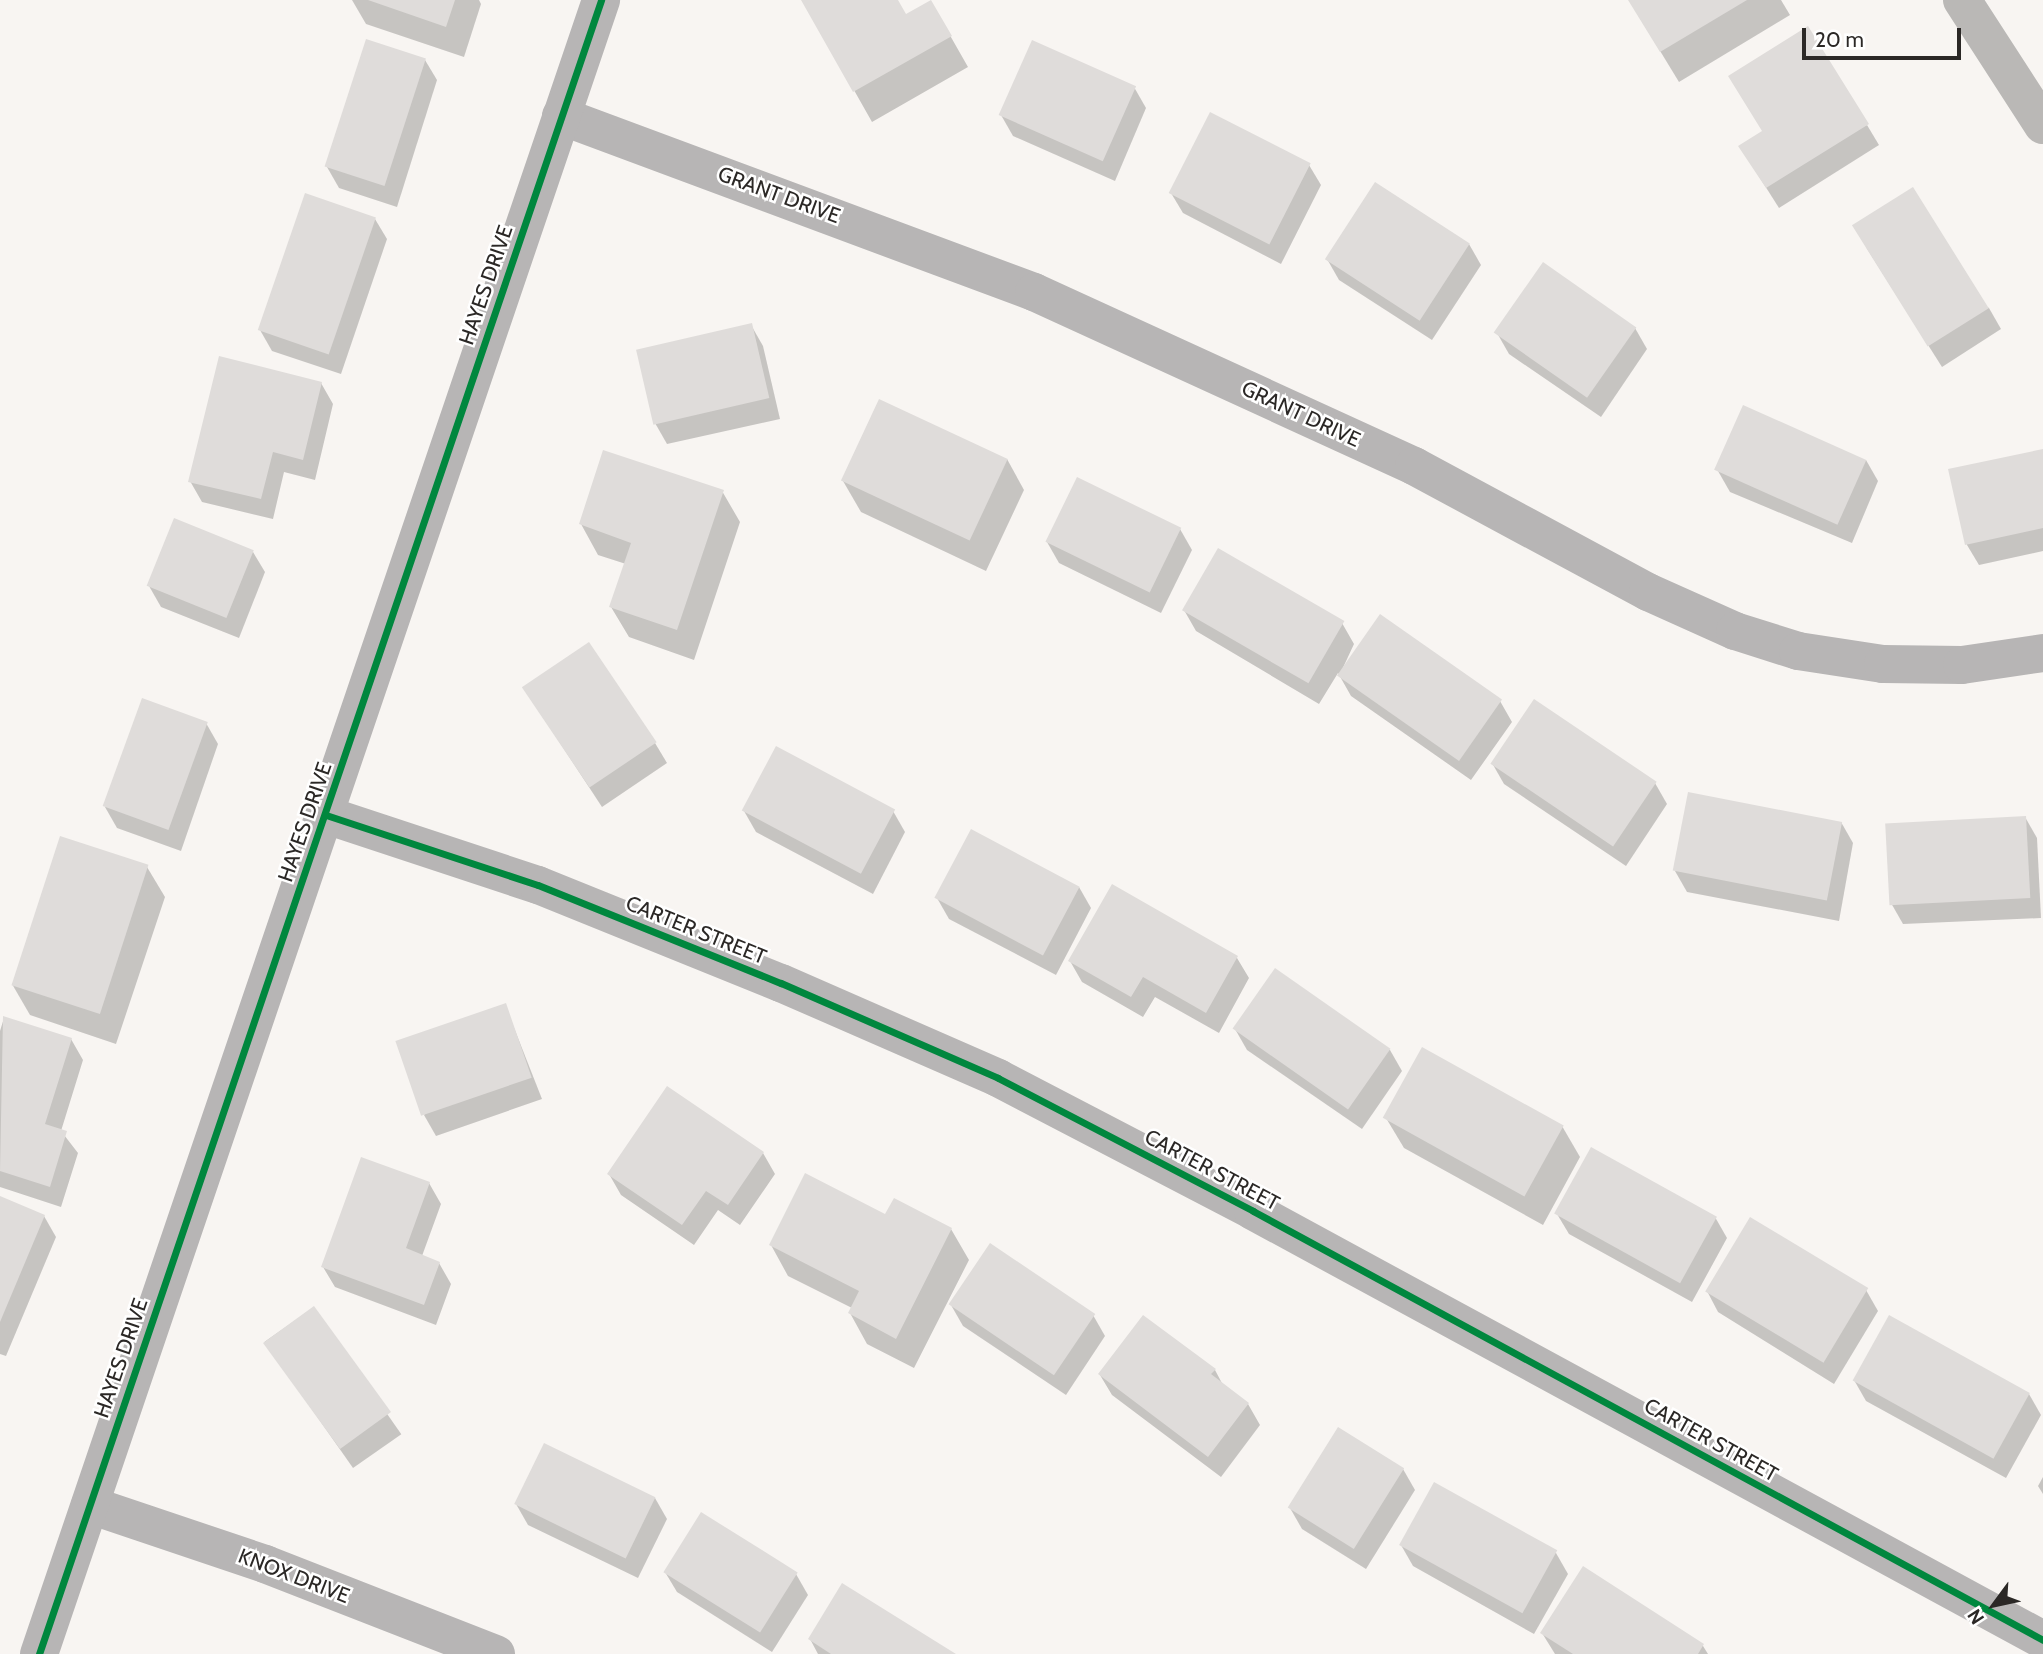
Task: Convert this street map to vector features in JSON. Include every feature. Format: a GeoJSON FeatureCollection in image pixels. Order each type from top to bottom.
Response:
{"type":"FeatureCollection","features":[{"type":"Feature","properties":{"kind":"main road"},"geometry":{"type":"LineString","coordinates":[[1962,0],[2043,125]]}},
{"type":"Feature","properties":{"kind":"street","name":"HAYES DRIVE"},"geometry":{"type":"LineString","coordinates":[[39,1654],[601,0]]}},
{"type":"Feature","properties":{"kind":"street","name":"GRANT DRIVE"},"geometry":{"type":"LineString","coordinates":[[561,116],[1034,292],[1414,466],[1648,592],[1735,631],[1798,651],[1883,664],[1962,665],[2043,653]]}},
{"type":"Feature","properties":{"kind":"street","name":"CARTER STREET"},"geometry":{"type":"LineString","coordinates":[[326,815],[538,885],[998,1078],[1253,1211],[2043,1640]]}},
{"type":"Feature","properties":{"kind":"street","name":"KNOX DRIVE"},"geometry":{"type":"LineString","coordinates":[[90,1505],[265,1564],[496,1654]]}},
{"type":"Feature","properties":{"kind":"building"},"geometry":{"type":"Polygon","coordinates":[[[368,0],[455,0],[446,27],[368,0]]]}},
{"type":"Feature","properties":{"kind":"building"},"geometry":{"type":"Polygon","coordinates":[[[801,0],[898,0],[906,14],[931,0],[952,36],[853,92],[801,0]]]}},
{"type":"Feature","properties":{"kind":"building"},"geometry":{"type":"Polygon","coordinates":[[[1628,0],[1747,0],[1660,52],[1628,0]]]}},
{"type":"Feature","properties":{"kind":"building"},"geometry":{"type":"Polygon","coordinates":[[[1808,26],[1869,124],[1766,188],[1738,146],[1762,131],[1728,76],[1808,26]]]}},
{"type":"Feature","properties":{"kind":"building"},"geometry":{"type":"Polygon","coordinates":[[[366,39],[426,58],[385,186],[325,166],[366,39]]]}},
{"type":"Feature","properties":{"kind":"building"},"geometry":{"type":"Polygon","coordinates":[[[1032,40],[1136,86],[1103,161],[999,115],[1032,40]]]}},
{"type":"Feature","properties":{"kind":"building"},"geometry":{"type":"Polygon","coordinates":[[[1210,112],[1311,163],[1269,244],[1169,193],[1210,112]]]}},
{"type":"Feature","properties":{"kind":"building"},"geometry":{"type":"Polygon","coordinates":[[[1375,182],[1470,244],[1420,321],[1325,259],[1375,182]]]}},
{"type":"Feature","properties":{"kind":"building"},"geometry":{"type":"Polygon","coordinates":[[[1913,187],[1989,308],[1928,346],[1852,225],[1913,187]]]}},
{"type":"Feature","properties":{"kind":"building"},"geometry":{"type":"Polygon","coordinates":[[[305,193],[376,217],[329,355],[258,330],[305,193]]]}},
{"type":"Feature","properties":{"kind":"building"},"geometry":{"type":"Polygon","coordinates":[[[1543,262],[1636,327],[1587,398],[1494,332],[1543,262]]]}},
{"type":"Feature","properties":{"kind":"building"},"geometry":{"type":"Polygon","coordinates":[[[752,323],[769,398],[653,425],[636,350],[752,323]]]}},
{"type":"Feature","properties":{"kind":"building"},"geometry":{"type":"Polygon","coordinates":[[[219,356],[322,382],[303,460],[273,452],[261,499],[188,482],[219,356]]]}},
{"type":"Feature","properties":{"kind":"building"},"geometry":{"type":"Polygon","coordinates":[[[879,399],[1008,459],[970,541],[841,481],[879,399]]]}},
{"type":"Feature","properties":{"kind":"building"},"geometry":{"type":"Polygon","coordinates":[[[1743,405],[1866,460],[1837,525],[1714,470],[1743,405]]]}},
{"type":"Feature","properties":{"kind":"building"},"geometry":{"type":"Polygon","coordinates":[[[2043,449],[2043,528],[1965,545],[1948,469],[2043,449]]]}},
{"type":"Feature","properties":{"kind":"building"},"geometry":{"type":"Polygon","coordinates":[[[603,450],[724,490],[677,630],[609,607],[631,543],[579,524],[603,450]]]}},
{"type":"Feature","properties":{"kind":"building"},"geometry":{"type":"Polygon","coordinates":[[[1077,477],[1181,528],[1150,593],[1045,542],[1077,477]]]}},
{"type":"Feature","properties":{"kind":"building"},"geometry":{"type":"Polygon","coordinates":[[[174,518],[254,550],[226,618],[147,586],[174,518]]]}},
{"type":"Feature","properties":{"kind":"building"},"geometry":{"type":"Polygon","coordinates":[[[1218,548],[1344,621],[1308,683],[1182,610],[1218,548]]]}},
{"type":"Feature","properties":{"kind":"building"},"geometry":{"type":"Polygon","coordinates":[[[1380,614],[1502,699],[1459,761],[1337,675],[1380,614]]]}},
{"type":"Feature","properties":{"kind":"building"},"geometry":{"type":"Polygon","coordinates":[[[589,642],[657,742],[590,788],[522,687],[589,642]]]}},
{"type":"Feature","properties":{"kind":"building"},"geometry":{"type":"Polygon","coordinates":[[[142,698],[208,722],[168,830],[103,806],[142,698]]]}},
{"type":"Feature","properties":{"kind":"building"},"geometry":{"type":"Polygon","coordinates":[[[1534,699],[1657,782],[1613,846],[1490,764],[1534,699]]]}},
{"type":"Feature","properties":{"kind":"building"},"geometry":{"type":"Polygon","coordinates":[[[776,746],[895,809],[861,874],[742,810],[776,746]]]}},
{"type":"Feature","properties":{"kind":"building"},"geometry":{"type":"Polygon","coordinates":[[[1688,792],[1842,822],[1827,900],[1673,871],[1688,792]]]}},
{"type":"Feature","properties":{"kind":"building"},"geometry":{"type":"Polygon","coordinates":[[[2026,816],[2030,898],[1889,905],[1885,823],[2026,816]]]}},
{"type":"Feature","properties":{"kind":"building"},"geometry":{"type":"Polygon","coordinates":[[[971,829],[1080,887],[1043,956],[934,898],[971,829]]]}},
{"type":"Feature","properties":{"kind":"building"},"geometry":{"type":"Polygon","coordinates":[[[60,836],[148,865],[100,1014],[11,985],[60,836]]]}},
{"type":"Feature","properties":{"kind":"building"},"geometry":{"type":"Polygon","coordinates":[[[1112,884],[1238,956],[1206,1013],[1143,977],[1131,997],[1068,961],[1112,884]]]}},
{"type":"Feature","properties":{"kind":"building"},"geometry":{"type":"Polygon","coordinates":[[[1275,968],[1391,1049],[1348,1109],[1233,1029],[1275,968]]]}},
{"type":"Feature","properties":{"kind":"building"},"geometry":{"type":"Polygon","coordinates":[[[506,1003],[532,1078],[421,1116],[395,1041],[506,1003]]]}},
{"type":"Feature","properties":{"kind":"building"},"geometry":{"type":"Polygon","coordinates":[[[3,1016],[72,1038],[45,1124],[67,1131],[50,1187],[0,1171],[3,1016]]]}},
{"type":"Feature","properties":{"kind":"building"},"geometry":{"type":"Polygon","coordinates":[[[1422,1047],[1564,1126],[1524,1196],[1383,1118],[1422,1047]]]}},
{"type":"Feature","properties":{"kind":"building"},"geometry":{"type":"Polygon","coordinates":[[[667,1086],[764,1152],[728,1205],[706,1191],[682,1225],[607,1174],[667,1086]]]}},
{"type":"Feature","properties":{"kind":"building"},"geometry":{"type":"Polygon","coordinates":[[[1591,1147],[1717,1217],[1680,1283],[1554,1213],[1591,1147]]]}},
{"type":"Feature","properties":{"kind":"building"},"geometry":{"type":"Polygon","coordinates":[[[361,1157],[430,1182],[406,1248],[440,1262],[424,1305],[321,1267],[361,1157]]]}},
{"type":"Feature","properties":{"kind":"building"},"geometry":{"type":"Polygon","coordinates":[[[805,1173],[885,1214],[894,1198],[952,1228],[896,1339],[848,1313],[859,1291],[769,1245],[805,1173]]]}},
{"type":"Feature","properties":{"kind":"building"},"geometry":{"type":"Polygon","coordinates":[[[0,1196],[45,1215],[0,1322],[0,1196]]]}},
{"type":"Feature","properties":{"kind":"building"},"geometry":{"type":"Polygon","coordinates":[[[1750,1217],[1868,1288],[1823,1363],[1705,1292],[1750,1217]]]}},
{"type":"Feature","properties":{"kind":"building"},"geometry":{"type":"Polygon","coordinates":[[[990,1243],[1095,1314],[1054,1375],[949,1304],[990,1243]]]}},
{"type":"Feature","properties":{"kind":"building"},"geometry":{"type":"Polygon","coordinates":[[[314,1306],[391,1412],[340,1449],[263,1343],[314,1306]]]}},
{"type":"Feature","properties":{"kind":"building"},"geometry":{"type":"Polygon","coordinates":[[[1143,1315],[1216,1369],[1211,1374],[1249,1403],[1208,1457],[1098,1374],[1143,1315]]]}},
{"type":"Feature","properties":{"kind":"building"},"geometry":{"type":"Polygon","coordinates":[[[1889,1315],[2030,1393],[1993,1459],[1853,1381],[1889,1315]]]}},
{"type":"Feature","properties":{"kind":"building"},"geometry":{"type":"Polygon","coordinates":[[[1338,1427],[1404,1468],[1354,1549],[1288,1508],[1338,1427]]]}},
{"type":"Feature","properties":{"kind":"building"},"geometry":{"type":"Polygon","coordinates":[[[544,1443],[655,1497],[626,1558],[514,1504],[544,1443]]]}},
{"type":"Feature","properties":{"kind":"building"},"geometry":{"type":"Polygon","coordinates":[[[1434,1482],[1557,1550],[1522,1613],[1399,1545],[1434,1482]]]}},
{"type":"Feature","properties":{"kind":"building"},"geometry":{"type":"Polygon","coordinates":[[[701,1512],[798,1572],[760,1633],[663,1572],[701,1512]]]}},
{"type":"Feature","properties":{"kind":"building"},"geometry":{"type":"Polygon","coordinates":[[[1583,1566],[1704,1644],[1698,1654],[1573,1654],[1540,1633],[1583,1566]]]}},
{"type":"Feature","properties":{"kind":"building"},"geometry":{"type":"Polygon","coordinates":[[[842,1583],[956,1654],[831,1654],[808,1639],[842,1583]]]}},
{"type":"Feature","properties":{"kind":"cycle path"},"geometry":{"type":"LineString","coordinates":[[39,1654],[601,0]]}},
{"type":"Feature","properties":{"kind":"cycle path"},"geometry":{"type":"LineString","coordinates":[[326,815],[538,885],[781,983],[998,1078],[1253,1211],[2043,1640]]}}]}
